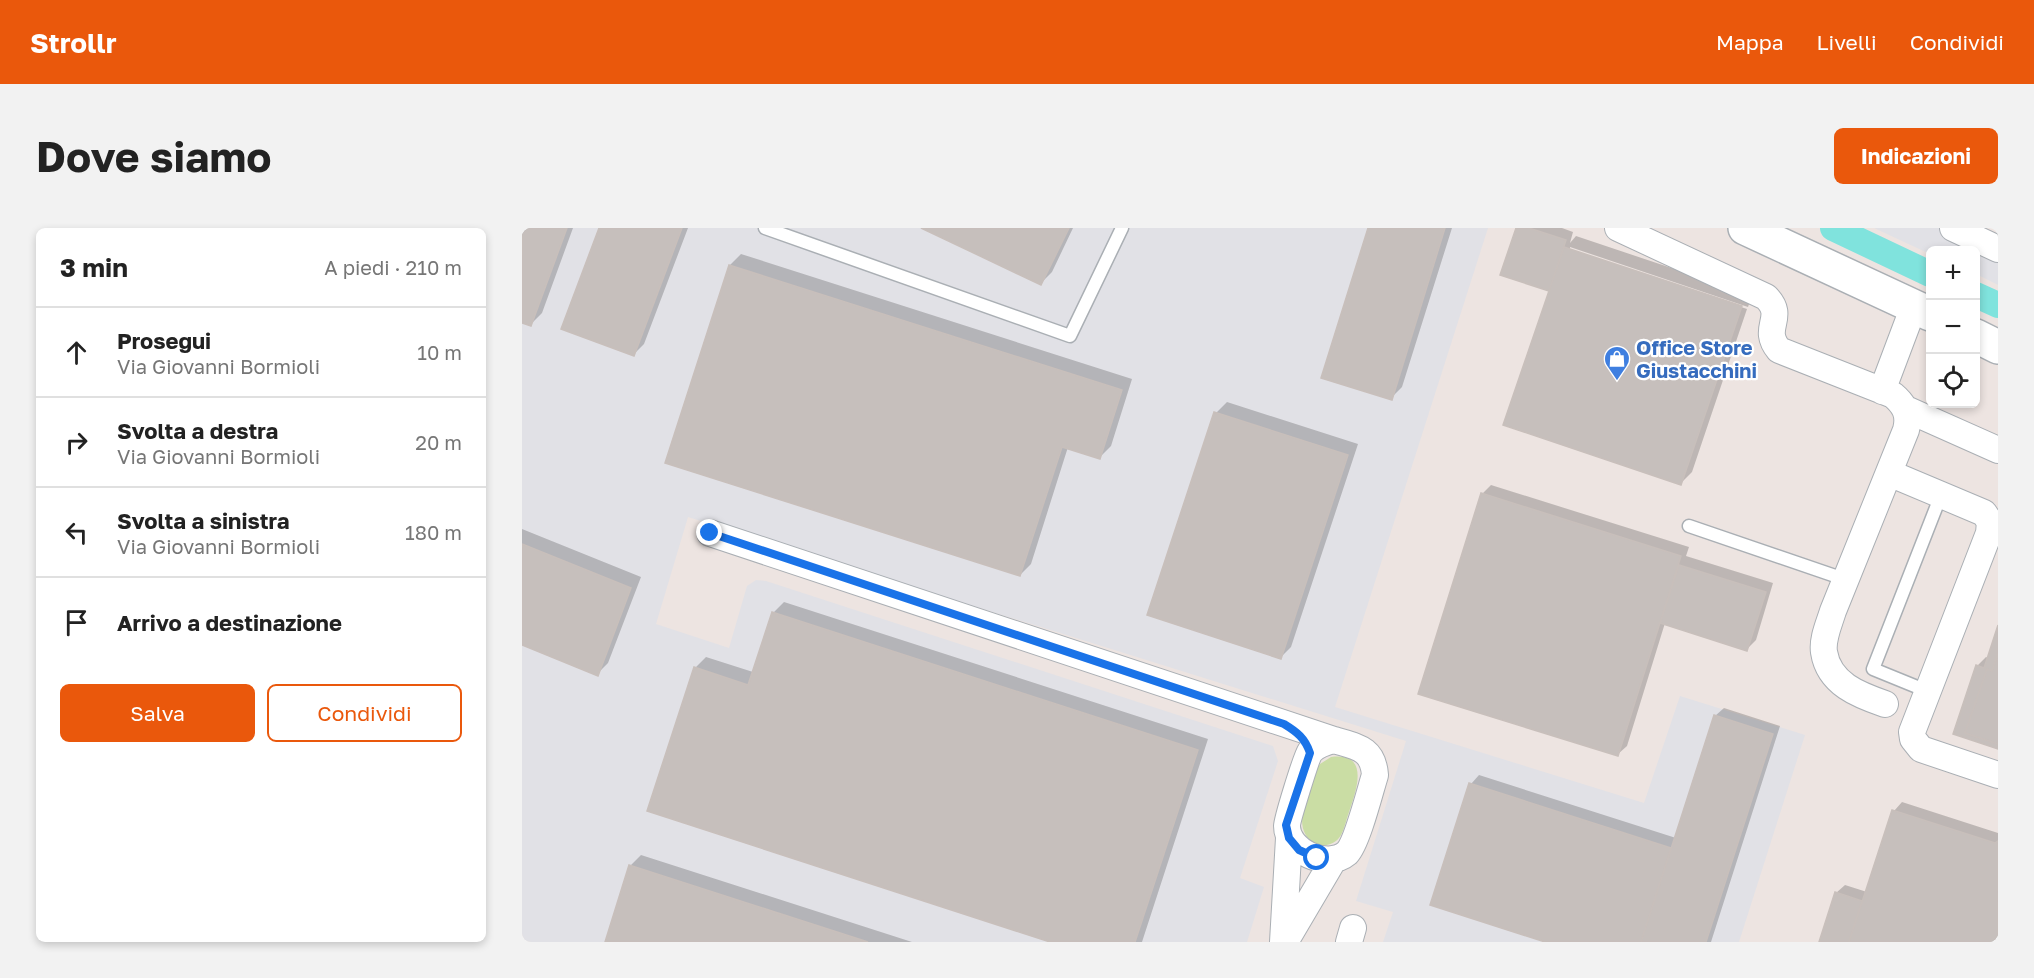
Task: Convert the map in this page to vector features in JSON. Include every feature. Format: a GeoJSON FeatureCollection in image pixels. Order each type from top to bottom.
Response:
{"type":"FeatureCollection","features":[{"type":"Feature","properties":{"kind":"main road"},"geometry":{"type":"LineString","coordinates":[[1745,228],[1922,310]]}},
{"type":"Feature","properties":{"kind":"main road"},"geometry":{"type":"LineString","coordinates":[[1980,338],[1998,347]]}},
{"type":"Feature","properties":{"kind":"street"},"geometry":{"type":"LineString","coordinates":[[1618,228],[1766,297],[1773,304],[1776,313],[1770,333],[1773,343],[1779,350],[1882,391],[1901,401],[1906,409],[1908,416],[1906,430],[1826,636],[1824,652],[1831,671],[1843,685],[1885,704]]}},
{"type":"Feature","properties":{"kind":"street"},"geometry":{"type":"LineString","coordinates":[[1953,228],[1998,249]]}},
{"type":"Feature","properties":{"kind":"street"},"geometry":{"type":"LineString","coordinates":[[1882,391],[1922,310]]}},
{"type":"Feature","properties":{"kind":"street"},"geometry":{"type":"LineString","coordinates":[[1906,409],[1998,450]]}},
{"type":"Feature","properties":{"kind":"street"},"geometry":{"type":"LineString","coordinates":[[1889,473],[1984,513],[1990,522],[1912,732],[1916,745],[1921,749],[1998,775]]}},
{"type":"Feature","properties":{"kind":"street"},"geometry":{"type":"LineString","coordinates":[[710,533],[1362,748],[1374,764],[1375,776],[1353,842],[1347,852],[1335,859],[1284,942]]}},
{"type":"Feature","properties":{"kind":"street"},"geometry":{"type":"LineString","coordinates":[[1284,724],[1298,733],[1306,742],[1310,753]]}},
{"type":"Feature","properties":{"kind":"street"},"geometry":{"type":"LineString","coordinates":[[1284,942],[1289,838],[1286,825],[1310,753],[1321,744],[1334,740]]}},
{"type":"Feature","properties":{"kind":"street"},"geometry":{"type":"LineString","coordinates":[[1289,838],[1299,850],[1317,858],[1335,859]]}},
{"type":"Feature","properties":{"kind":"lane"},"geometry":{"type":"LineString","coordinates":[[765,228],[1070,336],[1122,228]]}},
{"type":"Feature","properties":{"kind":"lane"},"geometry":{"type":"LineString","coordinates":[[1927,691],[1873,669],[1941,495]]}},
{"type":"Feature","properties":{"kind":"lane"},"geometry":{"type":"LineString","coordinates":[[1689,526],[1847,580]]}},
{"type":"Feature","properties":{"kind":"shaded area"},"geometry":{"type":"Polygon","coordinates":[[[522,228],[1488,228],[1335,707],[1644,803],[1680,696],[1805,735],[1739,942],[1383,942],[1393,912],[1356,901],[1406,741],[688,517],[656,624],[729,648],[747,586],[756,580],[766,581],[1273,746],[1278,761],[1240,878],[1264,887],[1247,942],[522,942],[522,228]]]}},
{"type":"Feature","properties":{"kind":"shaded area"},"geometry":{"type":"Polygon","coordinates":[[[1874,228],[1979,228],[1998,237],[1998,285],[1980,276],[1980,246],[1926,246],[1926,252],[1874,228]]]}},
{"type":"Feature","properties":{"kind":"green space"},"geometry":{"type":"Polygon","coordinates":[[[1331,757],[1344,757],[1352,761],[1358,775],[1357,784],[1341,835],[1332,844],[1317,845],[1308,838],[1304,830],[1303,811],[1316,771],[1320,764],[1331,757]]]}},
{"type":"Feature","properties":{"kind":"building"},"geometry":{"type":"Polygon","coordinates":[[[522,228],[567,228],[531,326],[522,323],[522,228]]]}},
{"type":"Feature","properties":{"kind":"building"},"geometry":{"type":"Polygon","coordinates":[[[599,228],[682,228],[634,356],[561,329],[599,228]]]}},
{"type":"Feature","properties":{"kind":"building"},"geometry":{"type":"Polygon","coordinates":[[[921,228],[1069,228],[1041,285],[921,228]]]}},
{"type":"Feature","properties":{"kind":"building"},"geometry":{"type":"Polygon","coordinates":[[[1368,228],[1445,228],[1392,400],[1321,378],[1368,228]]]}},
{"type":"Feature","properties":{"kind":"building"},"geometry":{"type":"Polygon","coordinates":[[[1516,228],[1529,228],[1566,240],[1549,291],[1500,275],[1516,228]]]}},
{"type":"Feature","properties":{"kind":"building","name":"Office Store Giustacchini"},"geometry":{"type":"Polygon","coordinates":[[[1564,247],[1742,306],[1681,485],[1503,425],[1564,247]]]}},
{"type":"Feature","properties":{"kind":"building"},"geometry":{"type":"Polygon","coordinates":[[[729,265],[1122,390],[1100,459],[1062,447],[1020,576],[665,463],[729,265]]]}},
{"type":"Feature","properties":{"kind":"building"},"geometry":{"type":"Polygon","coordinates":[[[1214,412],[1348,455],[1281,659],[1147,615],[1214,412]]]}},
{"type":"Feature","properties":{"kind":"building"},"geometry":{"type":"Polygon","coordinates":[[[1481,493],[1681,556],[1618,756],[1418,694],[1481,493]]]}},
{"type":"Feature","properties":{"kind":"building"},"geometry":{"type":"Polygon","coordinates":[[[522,544],[631,588],[598,676],[522,645],[522,544]]]}},
{"type":"Feature","properties":{"kind":"building"},"geometry":{"type":"Polygon","coordinates":[[[1679,565],[1766,592],[1747,651],[1660,623],[1679,565]]]}},
{"type":"Feature","properties":{"kind":"building"},"geometry":{"type":"Polygon","coordinates":[[[772,612],[1198,750],[1135,942],[1050,942],[647,811],[694,667],[748,685],[772,612]]]}},
{"type":"Feature","properties":{"kind":"building"},"geometry":{"type":"Polygon","coordinates":[[[1998,625],[1998,653],[1992,671],[1987,669],[1965,733],[1998,744],[1998,749],[1953,734],[1976,665],[1984,668],[1998,625]]]}},
{"type":"Feature","properties":{"kind":"building"},"geometry":{"type":"Polygon","coordinates":[[[1998,653],[1998,744],[1965,733],[1987,669],[1992,671],[1998,653]]]}},
{"type":"Feature","properties":{"kind":"building"},"geometry":{"type":"Polygon","coordinates":[[[1714,715],[1773,734],[1706,942],[1641,942],[1714,715]]]}},
{"type":"Feature","properties":{"kind":"building"},"geometry":{"type":"Polygon","coordinates":[[[1469,783],[1671,848],[1641,942],[1545,942],[1430,905],[1469,783]]]}},
{"type":"Feature","properties":{"kind":"building"},"geometry":{"type":"Polygon","coordinates":[[[1892,810],[1995,843],[1998,841],[1998,942],[1849,942],[1892,810]]]}},
{"type":"Feature","properties":{"kind":"building"},"geometry":{"type":"Polygon","coordinates":[[[629,865],[868,942],[605,942],[629,865]]]}},
{"type":"Feature","properties":{"kind":"building"},"geometry":{"type":"Polygon","coordinates":[[[1835,892],[1862,901],[1849,942],[1819,942],[1835,892]]]}},
{"type":"Feature","properties":{"kind":"waterway"},"geometry":{"type":"LineString","coordinates":[[1833,228],[1926,272]]}},
{"type":"Feature","properties":{"kind":"waterway"},"geometry":{"type":"LineString","coordinates":[[1980,297],[1998,305]]}},
{"type":"Feature","properties":{"kind":"place","name":"Office Store Giustacchini"},"geometry":{"type":"Point","coordinates":[1617,382]}},
{"type":"Feature","properties":{"kind":"route"},"geometry":{"type":"LineString","coordinates":[[710,533],[1284,724],[1298,733],[1306,742],[1310,753],[1286,825],[1289,838],[1299,850],[1317,858]]}}]}
